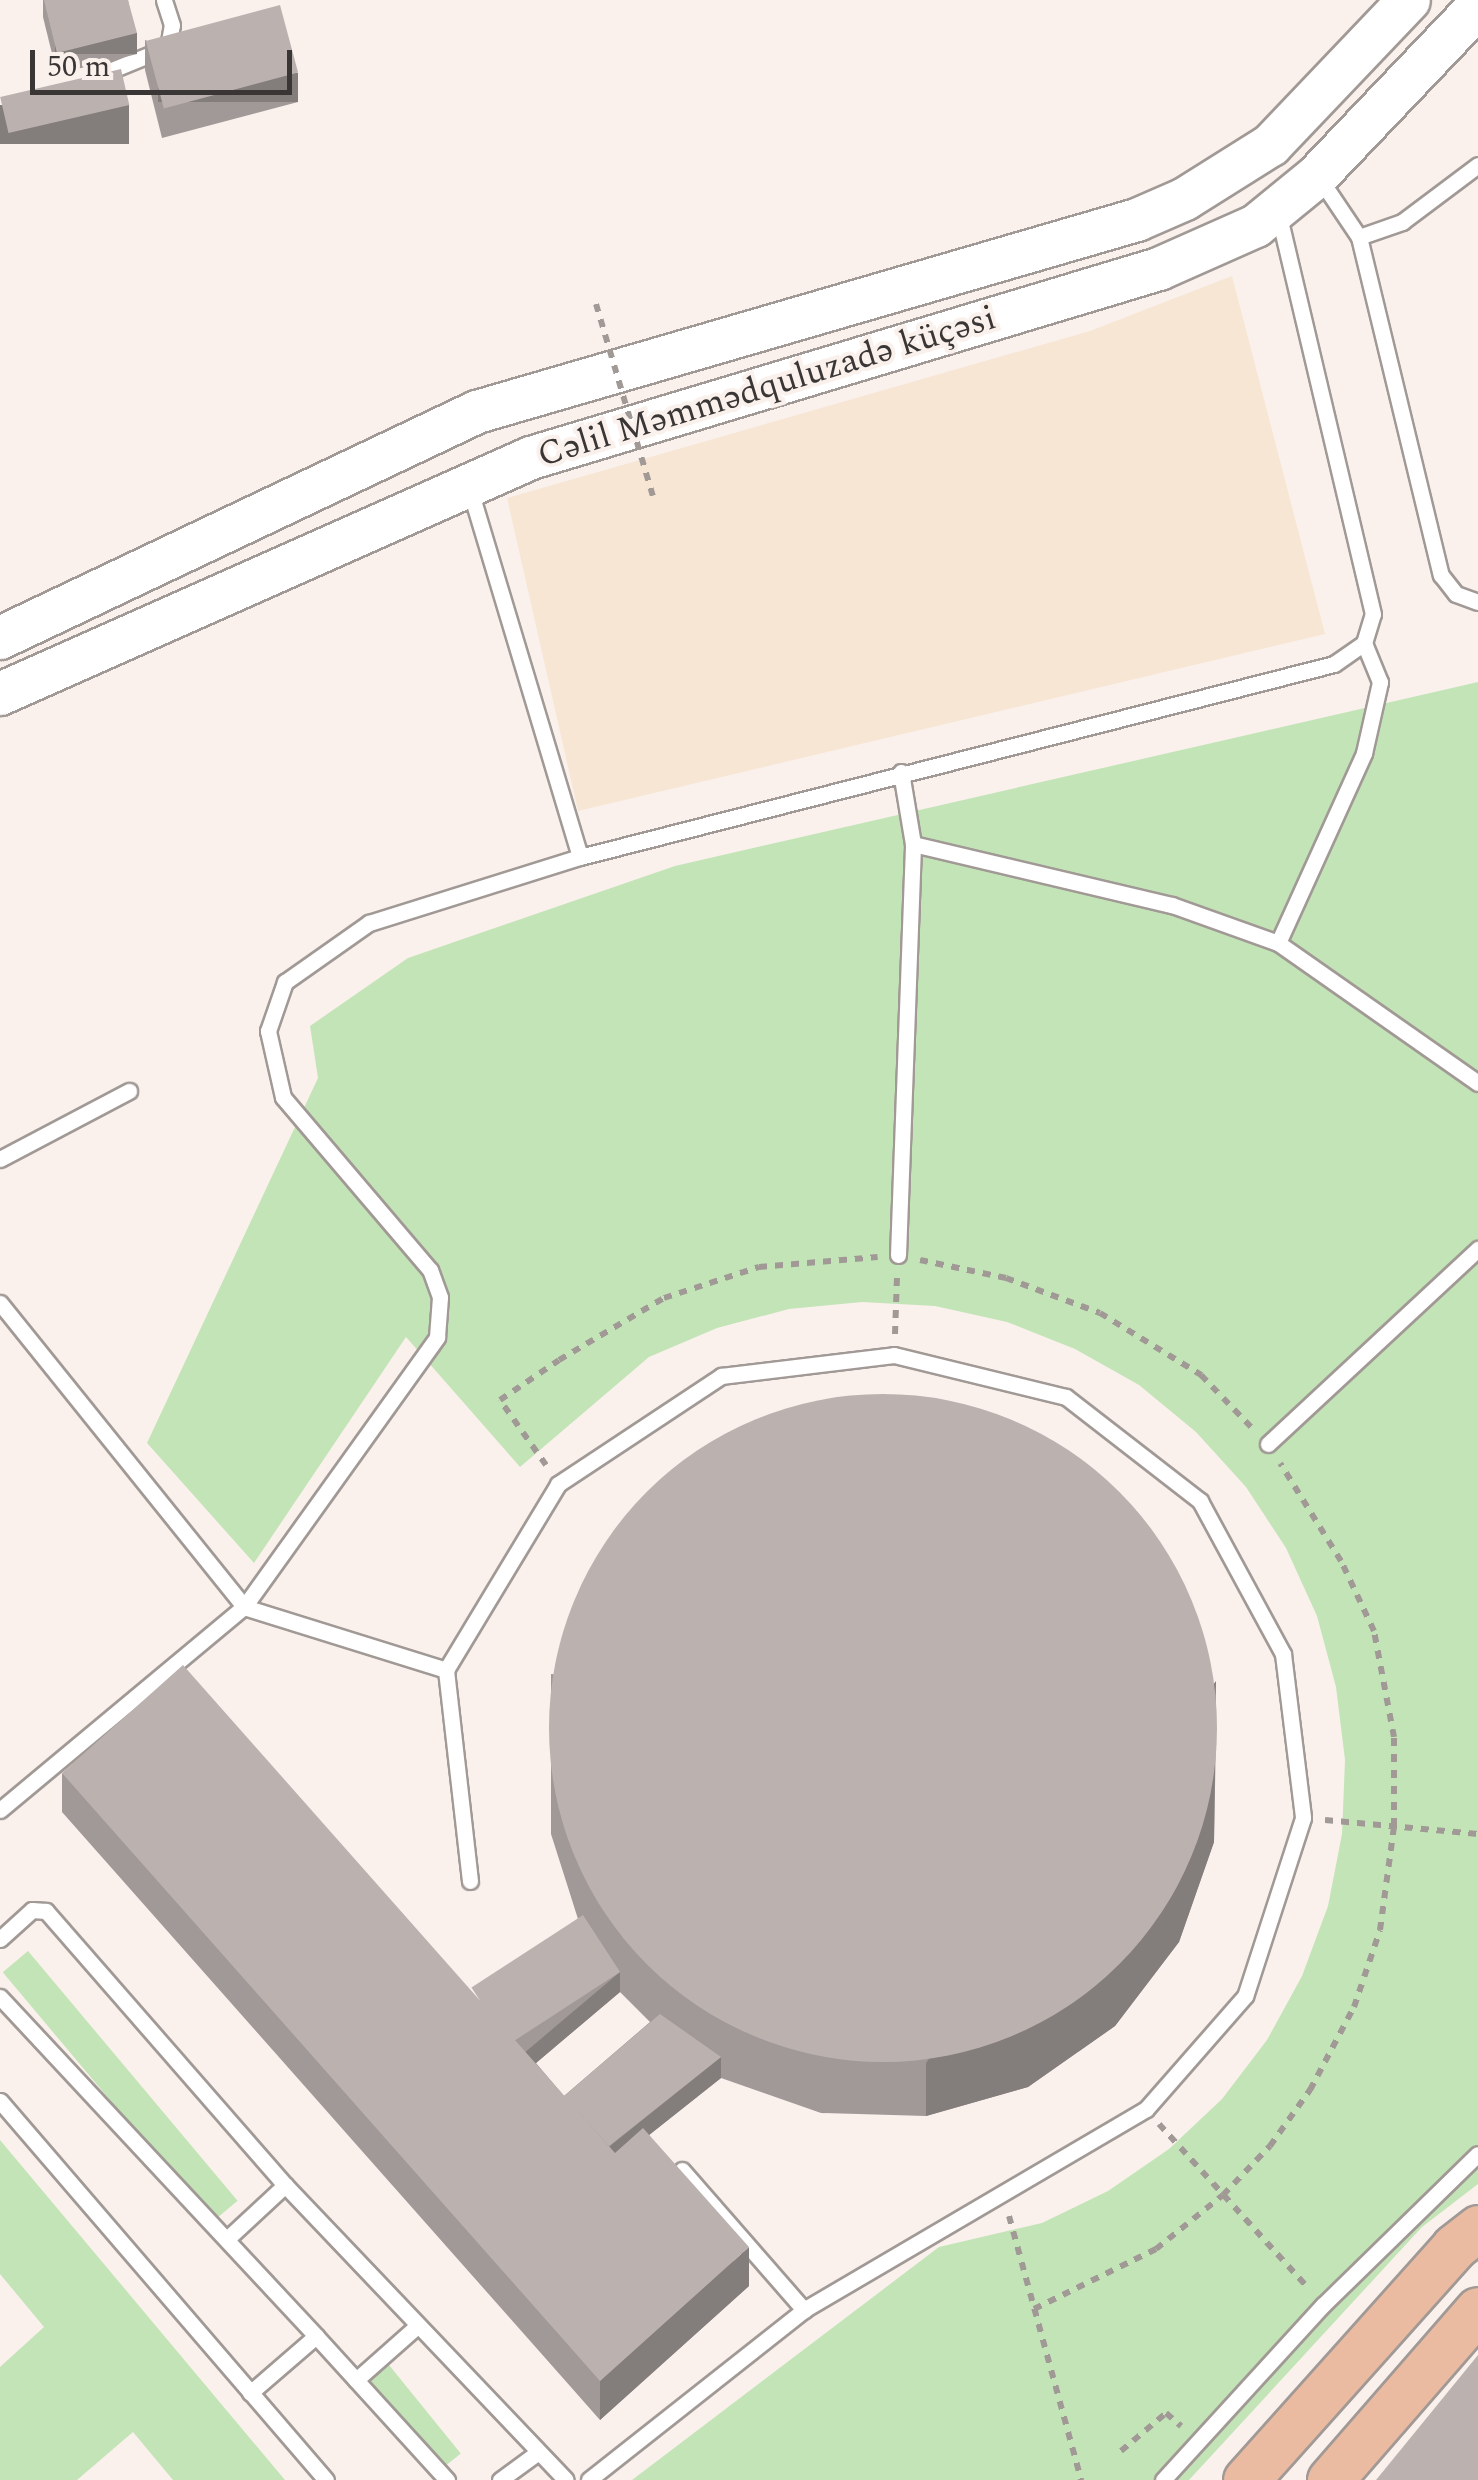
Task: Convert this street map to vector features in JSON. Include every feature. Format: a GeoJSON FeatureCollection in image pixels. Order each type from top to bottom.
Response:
{"type":"FeatureCollection","features":[{"type":"Feature","properties":{"kind":"main road","name":"Cəlil Məmmədquluzadə küçəsi"},"geometry":{"type":"LineString","coordinates":[[0,638],[477,412],[1137,220],[1245,164],[1271,145],[1409,0]]}},
{"type":"Feature","properties":{"kind":"main road","name":"Cəlil Məmmədquluzadə küçəsi"},"geometry":{"type":"LineString","coordinates":[[0,694],[468,482],[1159,269],[1278,210],[1318,176],[1478,7]]}},
{"type":"Feature","properties":{"kind":"main road"},"geometry":{"type":"LineString","coordinates":[[1245,164],[1278,210]]}},
{"type":"Feature","properties":{"kind":"main road"},"geometry":{"type":"LineString","coordinates":[[1246,2480],[1454,2247],[1478,2228]]}},
{"type":"Feature","properties":{"kind":"main road"},"geometry":{"type":"LineString","coordinates":[[1330,2480],[1478,2310]]}},
{"type":"Feature","properties":{"kind":"lane"},"geometry":{"type":"LineString","coordinates":[[88,78],[142,63],[168,48],[172,25],[164,0]]}},
{"type":"Feature","properties":{"kind":"lane"},"geometry":{"type":"LineString","coordinates":[[1359,236],[1402,222],[1478,165]]}},
{"type":"Feature","properties":{"kind":"lane"},"geometry":{"type":"LineString","coordinates":[[1318,176],[1359,236],[1441,575],[1456,594],[1478,602]]}},
{"type":"Feature","properties":{"kind":"lane"},"geometry":{"type":"LineString","coordinates":[[0,1810],[244,1607],[436,1337],[440,1297],[430,1270],[283,1097],[268,1031],[284,982],[369,923],[580,857],[1334,664],[1364,643],[1373,614],[1278,210]]}},
{"type":"Feature","properties":{"kind":"lane"},"geometry":{"type":"LineString","coordinates":[[468,482],[580,857]]}},
{"type":"Feature","properties":{"kind":"lane"},"geometry":{"type":"LineString","coordinates":[[1278,943],[1364,753],[1380,682],[1364,643]]}},
{"type":"Feature","properties":{"kind":"lane"},"geometry":{"type":"LineString","coordinates":[[898,1255],[914,844],[901,772]]}},
{"type":"Feature","properties":{"kind":"lane"},"geometry":{"type":"LineString","coordinates":[[914,844],[1172,905],[1278,943],[1478,1083]]}},
{"type":"Feature","properties":{"kind":"lane"},"geometry":{"type":"LineString","coordinates":[[0,1159],[129,1092]]}},
{"type":"Feature","properties":{"kind":"lane"},"geometry":{"type":"LineString","coordinates":[[1268,1444],[1478,1249]]}},
{"type":"Feature","properties":{"kind":"lane"},"geometry":{"type":"LineString","coordinates":[[0,1304],[244,1607],[446,1670]]}},
{"type":"Feature","properties":{"kind":"lane"},"geometry":{"type":"LineString","coordinates":[[470,1881],[446,1670],[558,1484],[721,1376],[894,1355],[1066,1397],[1200,1501],[1283,1654],[1303,1818],[1245,1996],[1146,2109],[804,2310],[589,2480]]}},
{"type":"Feature","properties":{"kind":"lane"},"geometry":{"type":"LineString","coordinates":[[0,1939],[32,1910],[46,1911],[285,2185],[566,2480]]}},
{"type":"Feature","properties":{"kind":"lane"},"geometry":{"type":"LineString","coordinates":[[0,1997],[228,2238],[447,2480]]}},
{"type":"Feature","properties":{"kind":"lane"},"geometry":{"type":"LineString","coordinates":[[0,2101],[326,2480]]}},
{"type":"Feature","properties":{"kind":"lane"},"geometry":{"type":"LineString","coordinates":[[1163,2480],[1323,2305],[1478,2154]]}},
{"type":"Feature","properties":{"kind":"lane"},"geometry":{"type":"LineString","coordinates":[[682,2170],[804,2310]]}},
{"type":"Feature","properties":{"kind":"lane"},"geometry":{"type":"LineString","coordinates":[[228,2238],[285,2185]]}},
{"type":"Feature","properties":{"kind":"lane"},"geometry":{"type":"LineString","coordinates":[[356,2380],[417,2326]]}},
{"type":"Feature","properties":{"kind":"lane"},"geometry":{"type":"LineString","coordinates":[[250,2394],[316,2336]]}},
{"type":"Feature","properties":{"kind":"lane"},"geometry":{"type":"LineString","coordinates":[[500,2480],[538,2453]]}},
{"type":"Feature","properties":{"kind":"path"},"geometry":{"type":"LineString","coordinates":[[596,304],[653,496]]}},
{"type":"Feature","properties":{"kind":"path"},"geometry":{"type":"LineString","coordinates":[[894,1355],[898,1255]]}},
{"type":"Feature","properties":{"kind":"path"},"geometry":{"type":"LineString","coordinates":[[558,1484],[500,1400],[664,1298],[759,1267],[898,1255],[1006,1278],[1100,1313],[1201,1375],[1268,1444],[1341,1561],[1374,1632],[1394,1737],[1394,1826],[1380,1930],[1354,2007],[1310,2090],[1223,2195],[1156,2250],[1034,2309]]}},
{"type":"Feature","properties":{"kind":"path"},"geometry":{"type":"LineString","coordinates":[[1303,1818],[1478,1834]]}},
{"type":"Feature","properties":{"kind":"path"},"geometry":{"type":"LineString","coordinates":[[1146,2109],[1323,2305]]}},
{"type":"Feature","properties":{"kind":"path"},"geometry":{"type":"LineString","coordinates":[[1003,2194],[1080,2480]]}},
{"type":"Feature","properties":{"kind":"path"},"geometry":{"type":"LineString","coordinates":[[1121,2451],[1166,2412]]}},
{"type":"Feature","properties":{"kind":"shaded area"},"geometry":{"type":"Polygon","coordinates":[[[1232,276],[1325,634],[578,811],[507,498],[1090,331],[1232,276]]]}},
{"type":"Feature","properties":{"kind":"green space"},"geometry":{"type":"Polygon","coordinates":[[[1478,682],[1478,2184],[1422,2227],[1189,2480],[632,2480],[939,2247],[1042,2223],[1108,2191],[1169,2149],[1222,2099],[1267,2040],[1302,1976],[1328,1906],[1342,1834],[1345,1760],[1336,1687],[1317,1616],[1286,1548],[1246,1487],[1196,1432],[1139,1385],[1075,1349],[1007,1322],[935,1306],[862,1302],[789,1309],[717,1328],[649,1357],[520,1467],[406,1337],[254,1563],[147,1443],[318,1078],[310,1026],[408,958],[675,866],[1478,682]]]}},
{"type":"Feature","properties":{"kind":"green space"},"geometry":{"type":"Polygon","coordinates":[[[28,1951],[238,2201],[212,2222],[3,1972],[28,1951]]]}},
{"type":"Feature","properties":{"kind":"green space"},"geometry":{"type":"Polygon","coordinates":[[[0,2140],[285,2480],[173,2480],[133,2432],[77,2480],[0,2480],[0,2367],[44,2327],[0,2274],[0,2140]]]}},
{"type":"Feature","properties":{"kind":"green space"},"geometry":{"type":"Polygon","coordinates":[[[389,2365],[461,2454],[435,2474],[363,2386],[389,2365]]]}},
{"type":"Feature","properties":{"kind":"building"},"geometry":{"type":"Polygon","coordinates":[[[44,0],[128,0],[137,33],[57,53],[44,0]]]}},
{"type":"Feature","properties":{"kind":"building"},"geometry":{"type":"Polygon","coordinates":[[[280,5],[298,73],[164,109],[146,41],[280,5]]]}},
{"type":"Feature","properties":{"kind":"building"},"geometry":{"type":"Polygon","coordinates":[[[121,69],[129,105],[9,133],[0,97],[121,69]]]}},
{"type":"Feature","properties":{"kind":"building"},"geometry":{"type":"Polygon","coordinates":[[[883,1394],[948,1400],[1011,1419],[1069,1450],[1119,1492],[1161,1542],[1192,1600],[1211,1663],[1217,1728],[1211,1793],[1192,1856],[1161,1914],[1119,1964],[1069,2006],[1011,2037],[948,2056],[883,2062],[818,2056],[755,2037],[697,2006],[647,1964],[605,1914],[574,1856],[555,1793],[549,1728],[555,1663],[574,1600],[605,1542],[647,1492],[697,1450],[755,1419],[818,1400],[883,1394]]]}},
{"type":"Feature","properties":{"kind":"building"},"geometry":{"type":"Polygon","coordinates":[[[183,1665],[615,2153],[643,2128],[749,2247],[600,2381],[62,1773],[183,1665]]]}},
{"type":"Feature","properties":{"kind":"building"},"geometry":{"type":"Polygon","coordinates":[[[583,1915],[620,1972],[508,2044],[471,1987],[583,1915]]]}},
{"type":"Feature","properties":{"kind":"building"},"geometry":{"type":"Polygon","coordinates":[[[660,2014],[721,2057],[609,2146],[564,2096],[660,2014]]]}},
{"type":"Feature","properties":{"kind":"building"},"geometry":{"type":"Polygon","coordinates":[[[1478,2355],[1478,2480],[1376,2480],[1478,2355]]]}}]}
